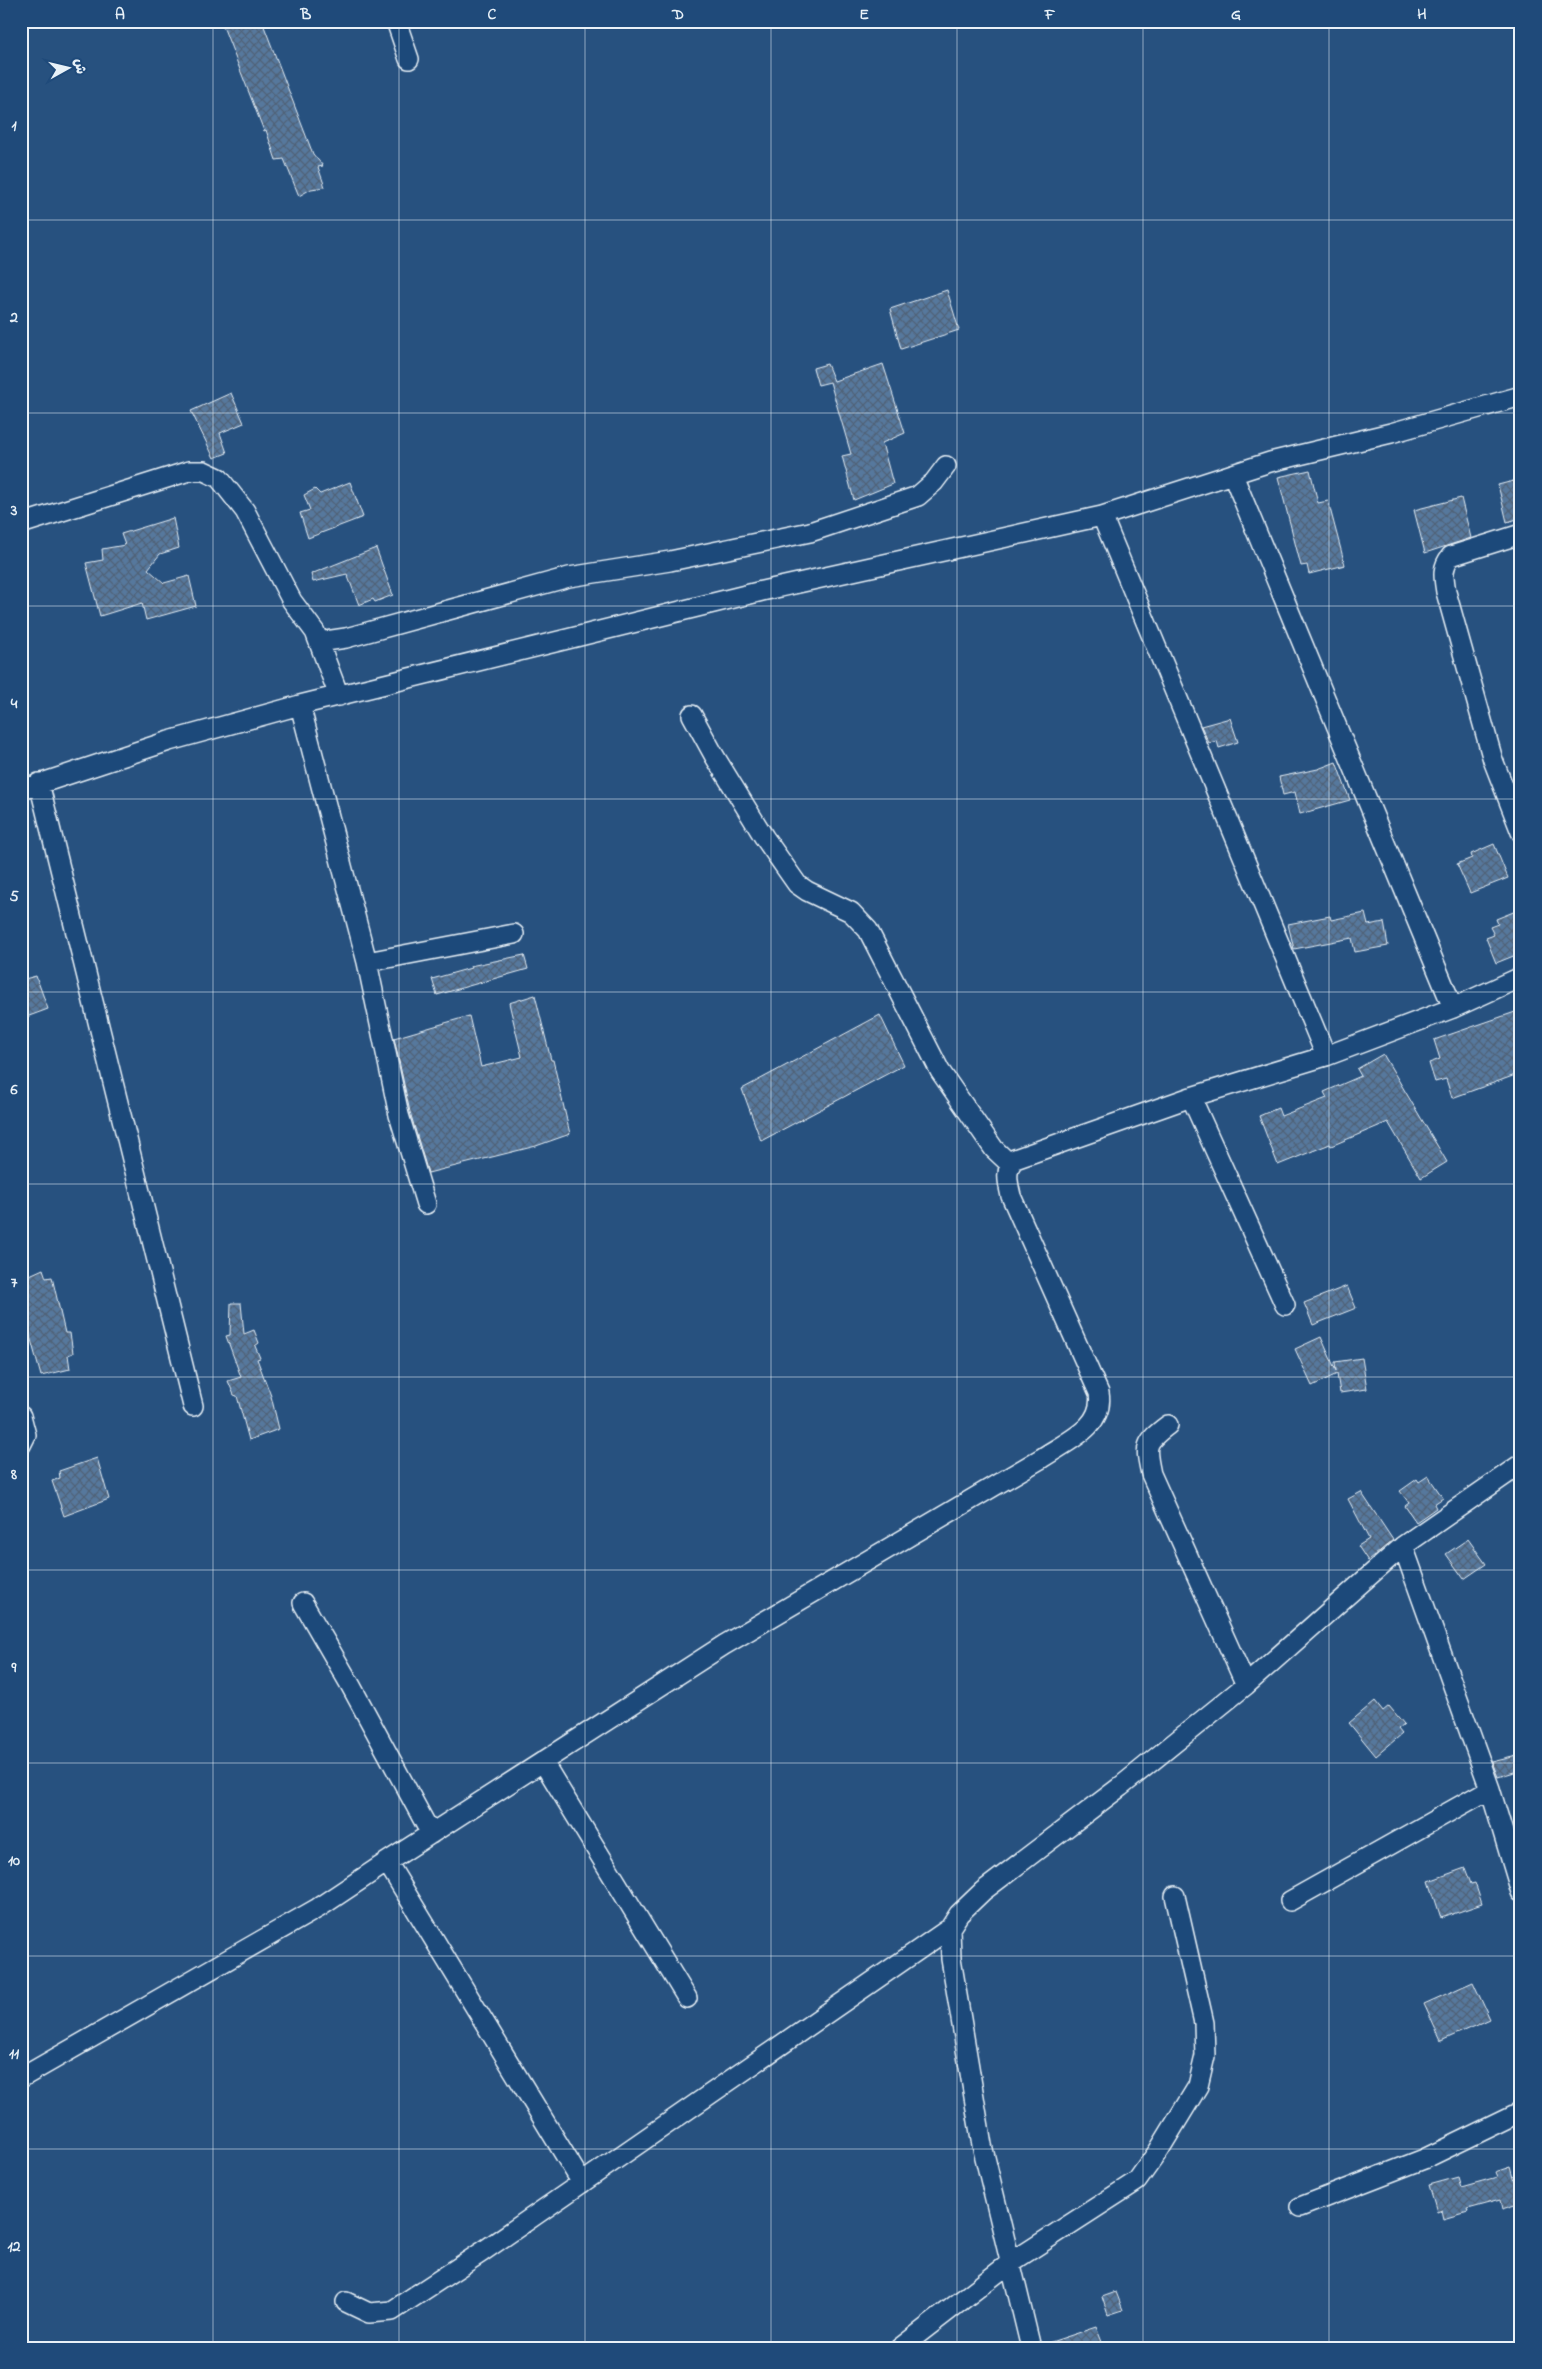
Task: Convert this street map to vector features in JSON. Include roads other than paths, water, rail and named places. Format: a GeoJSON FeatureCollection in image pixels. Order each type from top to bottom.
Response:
{"type":"FeatureCollection","features":[{"type":"Feature","properties":{"kind":"street"},"geometry":{"type":"LineString","coordinates":[[396,21],[409,59]]}},
{"type":"Feature","properties":{"kind":"street"},"geometry":{"type":"LineString","coordinates":[[21,790],[169,741],[300,705],[762,591],[1102,516],[1270,462],[1391,433],[1521,396]]}},
{"type":"Feature","properties":{"kind":"street"},"geometry":{"type":"LineString","coordinates":[[319,642],[356,635],[569,577],[670,561],[810,532],[918,496],[934,482],[946,466]]}},
{"type":"Feature","properties":{"kind":"street"},"geometry":{"type":"LineString","coordinates":[[21,524],[188,471],[204,471],[219,478],[237,499],[292,600],[311,625],[339,696]]}},
{"type":"Feature","properties":{"kind":"street"},"geometry":{"type":"LineString","coordinates":[[1233,475],[1453,1008]]}},
{"type":"Feature","properties":{"kind":"street"},"geometry":{"type":"LineString","coordinates":[[1102,516],[1326,1056]]}},
{"type":"Feature","properties":{"kind":"street"},"geometry":{"type":"LineString","coordinates":[[1521,534],[1451,556],[1445,563],[1443,573],[1493,760],[1521,832]]}},
{"type":"Feature","properties":{"kind":"street"},"geometry":{"type":"LineString","coordinates":[[300,705],[367,962],[399,1115],[426,1204]]}},
{"type":"Feature","properties":{"kind":"street"},"geometry":{"type":"LineString","coordinates":[[692,716],[759,829],[797,884],[807,891],[851,912],[868,930],[940,1071],[994,1149],[1010,1164]]}},
{"type":"Feature","properties":{"kind":"street"},"geometry":{"type":"LineString","coordinates":[[39,784],[193,1406]]}},
{"type":"Feature","properties":{"kind":"street"},"geometry":{"type":"LineString","coordinates":[[367,962],[514,934]]}},
{"type":"Feature","properties":{"kind":"street"},"geometry":{"type":"LineString","coordinates":[[21,2078],[303,1917],[724,1645],[1033,1463],[1092,1424],[1101,1405],[1099,1393],[1011,1196],[1007,1177],[1010,1164],[1021,1155],[1066,1142],[1191,1097],[1326,1056],[1453,1008],[1521,977]]}},
{"type":"Feature","properties":{"kind":"street"},"geometry":{"type":"LineString","coordinates":[[1191,1097],[1286,1305]]}},
{"type":"Feature","properties":{"kind":"street"},"geometry":{"type":"LineString","coordinates":[[21,1416],[26,1435],[21,1446]]}},
{"type":"Feature","properties":{"kind":"street"},"geometry":{"type":"LineString","coordinates":[[1168,1425],[1151,1437],[1146,1447],[1151,1474],[1246,1685]]}},
{"type":"Feature","properties":{"kind":"street"},"geometry":{"type":"LineString","coordinates":[[346,2302],[369,2313],[392,2311],[582,2183],[896,1963],[950,1928],[959,1914],[983,1891],[1120,1787],[1246,1685],[1403,1546],[1521,1464]]}},
{"type":"Feature","properties":{"kind":"street"},"geometry":{"type":"LineString","coordinates":[[1403,1546],[1490,1789],[1521,1892]]}},
{"type":"Feature","properties":{"kind":"street"},"geometry":{"type":"LineString","coordinates":[[304,1603],[351,1686],[430,1834]]}},
{"type":"Feature","properties":{"kind":"street"},"geometry":{"type":"LineString","coordinates":[[543,1762],[687,1998]]}},
{"type":"Feature","properties":{"kind":"street"},"geometry":{"type":"LineString","coordinates":[[1290,1902],[1490,1789]]}},
{"type":"Feature","properties":{"kind":"street"},"geometry":{"type":"LineString","coordinates":[[387,1862],[582,2183]]}},
{"type":"Feature","properties":{"kind":"street"},"geometry":{"type":"LineString","coordinates":[[900,2348],[1010,2263],[1137,2181],[1159,2150],[1198,2086],[1205,2056],[1204,2023],[1175,1896]]}},
{"type":"Feature","properties":{"kind":"street"},"geometry":{"type":"LineString","coordinates":[[950,1928],[951,1959],[982,2145],[1031,2348]]}},
{"type":"Feature","properties":{"kind":"street"},"geometry":{"type":"LineString","coordinates":[[1300,2207],[1424,2159],[1521,2112]]}}]}
